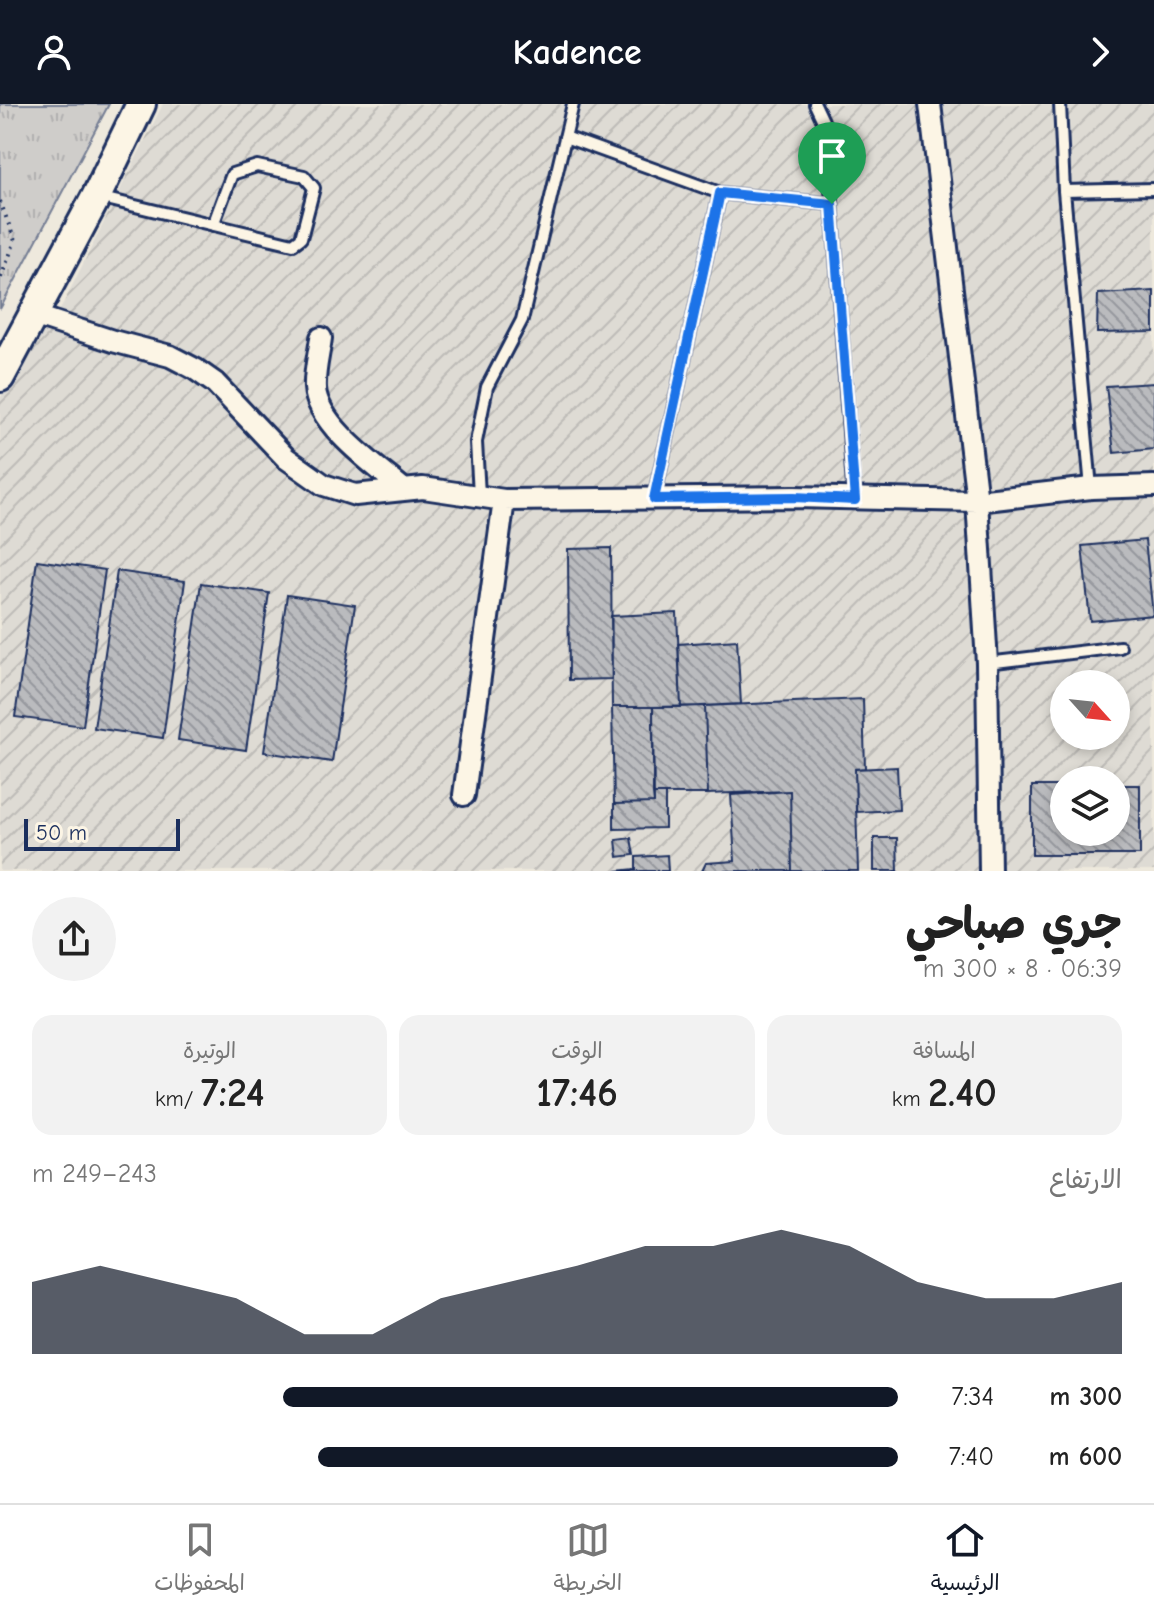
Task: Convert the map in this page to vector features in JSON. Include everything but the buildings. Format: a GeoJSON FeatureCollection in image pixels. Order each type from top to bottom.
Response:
{"type":"FeatureCollection","features":[{"type":"Feature","properties":{"kind":"street"},"geometry":{"type":"LineString","coordinates":[[0,377],[96,197],[141,104]]}},
{"type":"Feature","properties":{"kind":"street"},"geometry":{"type":"LineString","coordinates":[[930,104],[977,501],[987,663],[990,871]]}},
{"type":"Feature","properties":{"kind":"street"},"geometry":{"type":"LineString","coordinates":[[33,315],[170,356],[195,369],[215,383],[286,458],[324,485],[355,495],[423,488],[504,500],[794,497],[977,501],[1091,488],[1154,486]]}},
{"type":"Feature","properties":{"kind":"street"},"geometry":{"type":"LineString","coordinates":[[321,338],[315,389],[324,414],[347,441],[403,489]]}},
{"type":"Feature","properties":{"kind":"street"},"geometry":{"type":"LineString","coordinates":[[464,795],[504,500]]}},
{"type":"Feature","properties":{"kind":"lane"},"geometry":{"type":"LineString","coordinates":[[479,495],[476,442],[487,387],[522,320],[573,104]]}},
{"type":"Feature","properties":{"kind":"lane"},"geometry":{"type":"LineString","coordinates":[[815,104],[823,121],[832,204],[855,500]]}},
{"type":"Feature","properties":{"kind":"lane"},"geometry":{"type":"LineString","coordinates":[[1060,104],[1064,191],[1091,488]]}},
{"type":"Feature","properties":{"kind":"lane"},"geometry":{"type":"LineString","coordinates":[[565,137],[720,193],[832,204]]}},
{"type":"Feature","properties":{"kind":"lane"},"geometry":{"type":"LineString","coordinates":[[96,197],[213,225],[293,244],[301,238],[314,188],[304,176],[257,166],[232,174],[213,225]]}},
{"type":"Feature","properties":{"kind":"lane"},"geometry":{"type":"LineString","coordinates":[[1064,191],[1154,189]]}},
{"type":"Feature","properties":{"kind":"lane"},"geometry":{"type":"LineString","coordinates":[[654,499],[720,193]]}},
{"type":"Feature","properties":{"kind":"lane"},"geometry":{"type":"LineString","coordinates":[[987,663],[1120,647]]}},
{"type":"Feature","properties":{"kind":"path"},"geometry":{"type":"LineString","coordinates":[[0,201],[15,241],[0,280]]}},
{"type":"Feature","properties":{"kind":"shaded area"},"geometry":{"type":"Polygon","coordinates":[[[163,104],[1154,104],[1154,871],[0,871],[0,399],[29,347],[53,324],[163,104]]]}},
{"type":"Feature","properties":{"kind":"green space"},"geometry":{"type":"Polygon","coordinates":[[[0,104],[109,104],[0,309],[0,104]]]}},
{"type":"Feature","properties":{"kind":"route"},"geometry":{"type":"LineString","coordinates":[[720,193],[832,204],[855,500],[794,497],[654,499],[720,193]]}}]}
